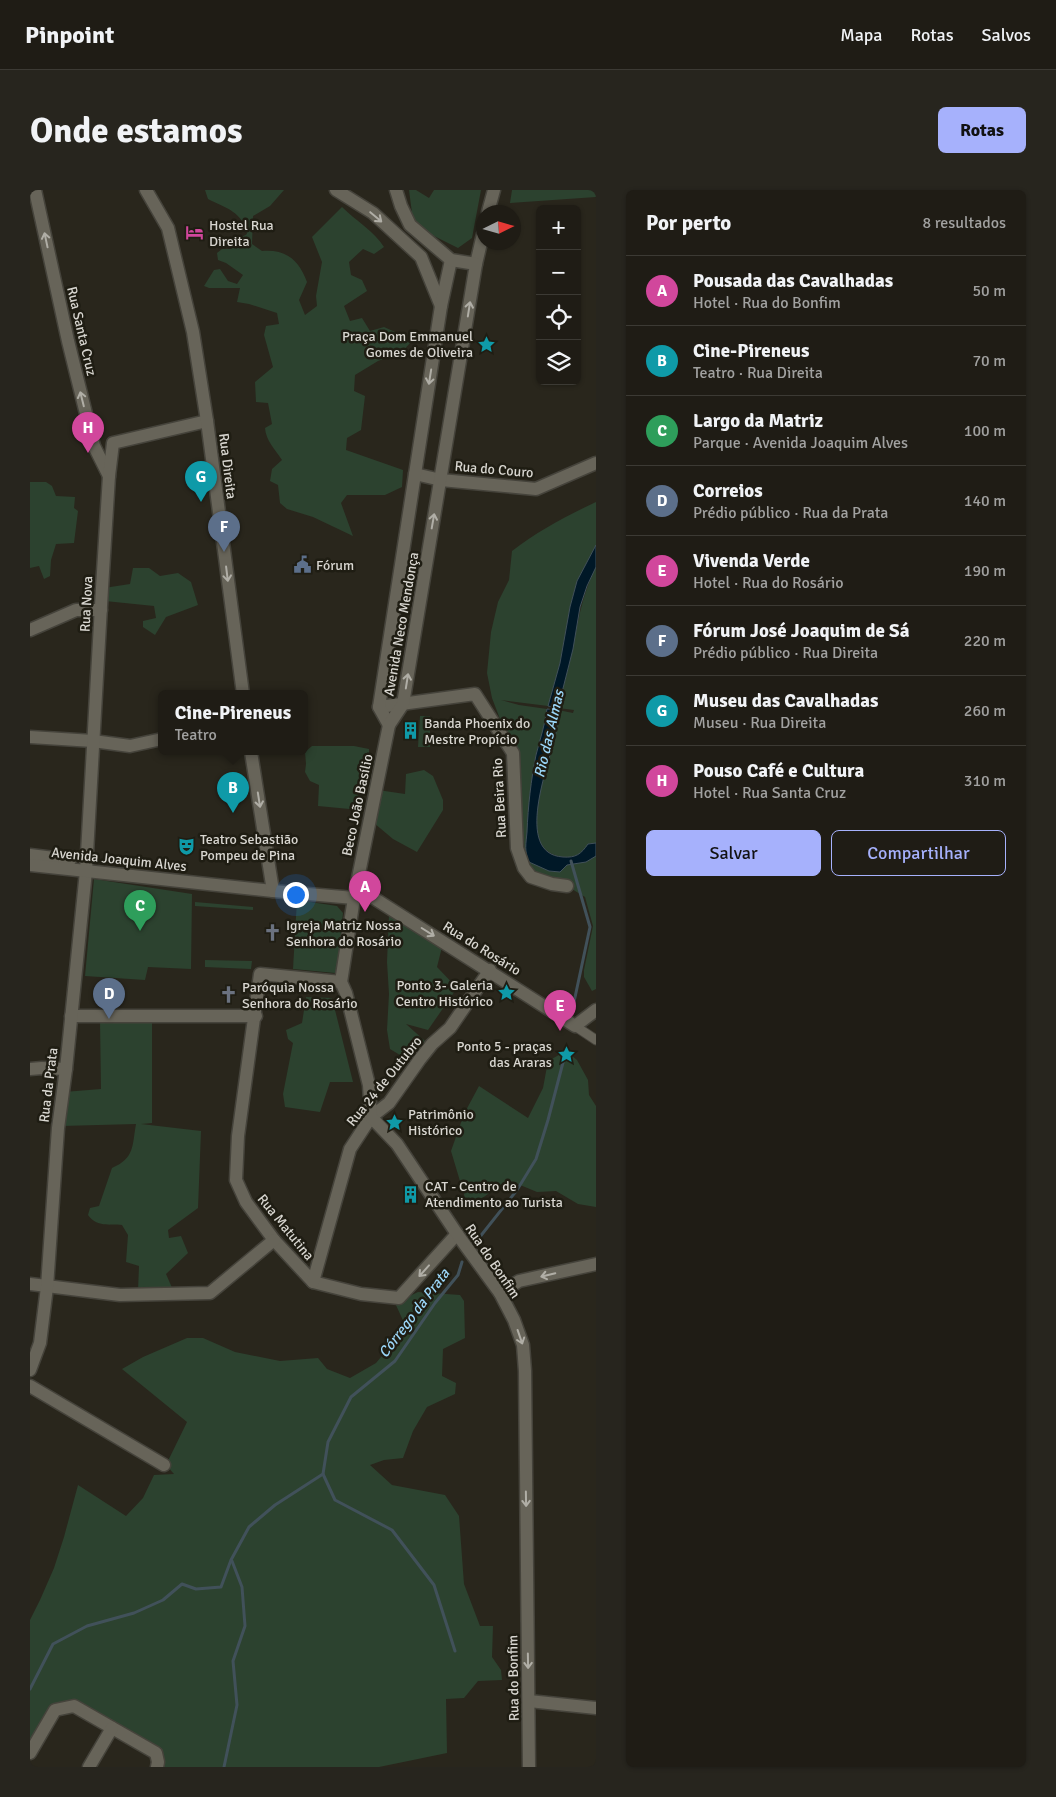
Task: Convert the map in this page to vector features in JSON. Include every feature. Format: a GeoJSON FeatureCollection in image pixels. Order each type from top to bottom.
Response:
{"type":"FeatureCollection","features":[{"type":"Feature","properties":{"kind":"street","name":"Rua Santa Cruz"},"geometry":{"type":"LineString","coordinates":[[35,190],[68,341],[94,446],[109,476]]}},
{"type":"Feature","properties":{"kind":"street","name":"Rua Direita"},"geometry":{"type":"LineString","coordinates":[[147,190],[168,228],[193,332],[207,421],[241,690]]}},
{"type":"Feature","properties":{"kind":"street"},"geometry":{"type":"LineString","coordinates":[[336,190],[373,214],[421,257],[441,306]]}},
{"type":"Feature","properties":{"kind":"street"},"geometry":{"type":"LineString","coordinates":[[396,190],[410,225],[451,260],[476,264]]}},
{"type":"Feature","properties":{"kind":"street"},"geometry":{"type":"LineString","coordinates":[[490,205],[494,190]]}},
{"type":"Feature","properties":{"kind":"street","name":"Avenida Neco Mendonça"},"geometry":{"type":"LineString","coordinates":[[451,260],[441,306],[379,707],[389,725],[403,704],[480,250]]}},
{"type":"Feature","properties":{"kind":"street"},"geometry":{"type":"LineString","coordinates":[[94,446],[207,421]]}},
{"type":"Feature","properties":{"kind":"street","name":"Rua Nova"},"geometry":{"type":"LineString","coordinates":[[87,867],[109,476],[113,442]]}},
{"type":"Feature","properties":{"kind":"street","name":"Rua do Couro"},"geometry":{"type":"LineString","coordinates":[[415,474],[441,480],[536,489],[596,463]]}},
{"type":"Feature","properties":{"kind":"street"},"geometry":{"type":"LineString","coordinates":[[30,630],[76,610],[102,610]]}},
{"type":"Feature","properties":{"kind":"street","name":"Rua Beira Rio"},"geometry":{"type":"LineString","coordinates":[[379,707],[433,698],[475,694],[513,752],[517,848],[524,868],[531,877],[552,884],[567,886]]}},
{"type":"Feature","properties":{"kind":"street","name":"Beco João Basílio"},"geometry":{"type":"LineString","coordinates":[[354,895],[389,725]]}},
{"type":"Feature","properties":{"kind":"street"},"geometry":{"type":"LineString","coordinates":[[30,738],[93,741],[130,746],[158,741]]}},
{"type":"Feature","properties":{"kind":"street"},"geometry":{"type":"LineString","coordinates":[[251,755],[273,887]]}},
{"type":"Feature","properties":{"kind":"street","name":"Avenida Joaquim Alves"},"geometry":{"type":"LineString","coordinates":[[30,856],[87,867],[354,895]]}},
{"type":"Feature","properties":{"kind":"street","name":"Avenida Joaquim Alves"},"geometry":{"type":"LineString","coordinates":[[30,865],[87,867]]}},
{"type":"Feature","properties":{"kind":"street","name":"Rua da Prata"},"geometry":{"type":"LineString","coordinates":[[30,1370],[40,1344],[47,1287],[58,1128],[87,867]]}},
{"type":"Feature","properties":{"kind":"street"},"geometry":{"type":"LineString","coordinates":[[354,895],[341,982],[346,993],[368,1085],[372,1117]]}},
{"type":"Feature","properties":{"kind":"street","name":"Rua do Rosário"},"geometry":{"type":"LineString","coordinates":[[354,895],[372,897],[576,1026]]}},
{"type":"Feature","properties":{"kind":"street","name":"Rua 24 de Outubro"},"geometry":{"type":"LineString","coordinates":[[313,1282],[350,1149],[372,1117],[389,1103],[426,1052],[450,1028],[490,970]]}},
{"type":"Feature","properties":{"kind":"street","name":"Rua Matutina"},"geometry":{"type":"LineString","coordinates":[[341,982],[260,974],[256,1016],[238,1136],[236,1180],[246,1202],[274,1240],[313,1282],[361,1294],[399,1298],[457,1234]]}},
{"type":"Feature","properties":{"kind":"street"},"geometry":{"type":"LineString","coordinates":[[596,1010],[576,1026],[596,1040]]}},
{"type":"Feature","properties":{"kind":"street"},"geometry":{"type":"LineString","coordinates":[[71,1016],[256,1016]]}},
{"type":"Feature","properties":{"kind":"street"},"geometry":{"type":"LineString","coordinates":[[30,1069],[66,1069]]}},
{"type":"Feature","properties":{"kind":"street","name":"Rua do Bonfim"},"geometry":{"type":"LineString","coordinates":[[372,1117],[397,1144],[457,1234],[500,1292],[514,1320],[522,1345],[525,1372],[530,1767]]}},
{"type":"Feature","properties":{"kind":"street"},"geometry":{"type":"LineString","coordinates":[[30,1284],[138,1296],[210,1293],[274,1240]]}},
{"type":"Feature","properties":{"kind":"street"},"geometry":{"type":"LineString","coordinates":[[500,1292],[519,1281],[596,1264]]}},
{"type":"Feature","properties":{"kind":"street"},"geometry":{"type":"LineString","coordinates":[[30,1386],[164,1465]]}},
{"type":"Feature","properties":{"kind":"street"},"geometry":{"type":"LineString","coordinates":[[529,1701],[596,1708]]}},
{"type":"Feature","properties":{"kind":"street"},"geometry":{"type":"LineString","coordinates":[[30,1753],[55,1710],[74,1706],[156,1753],[157,1767]]}},
{"type":"Feature","properties":{"kind":"street"},"geometry":{"type":"LineString","coordinates":[[90,1767],[112,1728]]}},
{"type":"Feature","properties":{"kind":"green space"},"geometry":{"type":"Polygon","coordinates":[[[205,190],[284,190],[270,206],[253,216],[252,244],[262,251],[285,254],[296,262],[307,282],[299,300],[305,315],[317,306],[316,296],[322,262],[312,237],[342,207],[370,231],[384,247],[374,254],[363,249],[349,262],[351,275],[362,280],[367,291],[344,306],[350,321],[362,318],[370,331],[384,327],[395,332],[398,338],[410,343],[402,352],[378,361],[355,375],[354,391],[365,396],[361,430],[347,438],[346,450],[403,470],[402,487],[385,495],[347,495],[341,503],[353,536],[313,517],[287,509],[280,503],[278,485],[270,481],[272,469],[282,460],[267,437],[265,428],[272,424],[268,403],[256,402],[255,382],[273,367],[264,335],[266,326],[279,324],[277,313],[237,302],[240,288],[209,288],[204,286],[214,270],[220,269],[228,281],[237,284],[243,275],[226,263],[218,260],[217,253],[222,249],[231,249],[237,240],[247,234],[238,216],[227,208],[208,199],[205,190]]]}},
{"type":"Feature","properties":{"kind":"green space"},"geometry":{"type":"Polygon","coordinates":[[[409,190],[416,190],[429,198],[434,190],[481,190],[478,205],[476,205],[472,238],[458,248],[418,228],[412,213],[409,190]]]}},
{"type":"Feature","properties":{"kind":"green space"},"geometry":{"type":"Polygon","coordinates":[[[512,190],[596,190],[596,197],[510,203],[512,190]]]}},
{"type":"Feature","properties":{"kind":"green space"},"geometry":{"type":"Polygon","coordinates":[[[30,482],[46,482],[52,486],[56,496],[75,497],[74,508],[78,511],[74,543],[56,544],[51,560],[50,576],[44,579],[39,566],[30,568],[30,482]]]}},
{"type":"Feature","properties":{"kind":"green space"},"geometry":{"type":"Polygon","coordinates":[[[596,502],[596,545],[577,581],[570,607],[560,663],[548,706],[501,700],[547,709],[536,754],[530,793],[526,844],[529,862],[549,871],[560,872],[567,865],[583,862],[596,856],[596,989],[592,991],[584,977],[593,926],[585,897],[567,886],[524,868],[513,753],[492,698],[487,673],[491,632],[498,602],[509,580],[512,551],[552,524],[596,502]]]}},
{"type":"Feature","properties":{"kind":"green space"},"geometry":{"type":"Polygon","coordinates":[[[596,567],[596,843],[590,843],[583,851],[573,857],[569,857],[551,853],[541,843],[537,827],[537,809],[555,737],[558,710],[573,713],[574,710],[558,708],[587,588],[596,567]]]}},
{"type":"Feature","properties":{"kind":"green space"},"geometry":{"type":"Polygon","coordinates":[[[133,568],[149,568],[160,576],[178,573],[191,582],[198,605],[166,617],[155,635],[143,627],[143,621],[156,618],[154,606],[105,601],[104,588],[130,584],[133,568]]]}},
{"type":"Feature","properties":{"kind":"green space"},"geometry":{"type":"Polygon","coordinates":[[[420,716],[430,716],[430,747],[418,747],[420,716]]]}},
{"type":"Feature","properties":{"kind":"green space"},"geometry":{"type":"Polygon","coordinates":[[[312,746],[354,746],[369,749],[369,759],[362,771],[360,810],[318,806],[319,785],[310,781],[305,772],[305,755],[308,755],[308,749],[312,746]]]}},
{"type":"Feature","properties":{"kind":"green space"},"geometry":{"type":"Polygon","coordinates":[[[424,770],[433,776],[443,800],[443,810],[417,852],[393,839],[374,823],[378,790],[405,794],[406,774],[424,770]]]}},
{"type":"Feature","properties":{"kind":"green space"},"geometry":{"type":"Polygon","coordinates":[[[94,879],[192,894],[191,969],[148,967],[145,980],[85,976],[94,879]]]}},
{"type":"Feature","properties":{"kind":"green space"},"geometry":{"type":"Polygon","coordinates":[[[297,900],[337,906],[343,913],[337,970],[335,973],[293,969],[297,900]]]}},
{"type":"Feature","properties":{"kind":"green space"},"geometry":{"type":"Polygon","coordinates":[[[195,902],[253,907],[253,910],[195,906],[195,902]]]}},
{"type":"Feature","properties":{"kind":"green space"},"geometry":{"type":"Polygon","coordinates":[[[389,915],[442,947],[437,967],[457,988],[428,1030],[406,1024],[425,1041],[387,1083],[400,1055],[390,1049],[387,1030],[389,915]]]}},
{"type":"Feature","properties":{"kind":"green space"},"geometry":{"type":"Polygon","coordinates":[[[205,960],[252,961],[251,969],[205,967],[205,960]]]}},
{"type":"Feature","properties":{"kind":"green space"},"geometry":{"type":"Polygon","coordinates":[[[306,997],[332,998],[353,1082],[330,1082],[320,1112],[285,1107],[283,1094],[293,1043],[288,1039],[286,1030],[302,1023],[306,997]]]}},
{"type":"Feature","properties":{"kind":"green space"},"geometry":{"type":"Polygon","coordinates":[[[152,1019],[152,1123],[141,1124],[201,1131],[198,1208],[168,1230],[169,1238],[181,1236],[188,1253],[166,1274],[173,1290],[138,1291],[139,1266],[126,1262],[128,1235],[122,1225],[99,1223],[88,1215],[90,1208],[99,1206],[112,1168],[125,1160],[129,1155],[133,1145],[136,1124],[61,1126],[64,1092],[101,1089],[100,1020],[152,1019]]]}},
{"type":"Feature","properties":{"kind":"green space"},"geometry":{"type":"Polygon","coordinates":[[[566,1051],[577,1060],[588,1080],[589,1095],[596,1106],[596,1207],[578,1204],[556,1191],[537,1192],[508,1180],[468,1208],[451,1151],[464,1114],[479,1086],[528,1118],[543,1088],[548,1061],[566,1051]]]}},
{"type":"Feature","properties":{"kind":"green space"},"geometry":{"type":"Polygon","coordinates":[[[418,1292],[460,1295],[464,1301],[465,1338],[443,1349],[442,1376],[456,1383],[455,1394],[427,1407],[413,1431],[403,1458],[384,1460],[370,1465],[392,1485],[445,1495],[459,1516],[464,1584],[480,1626],[493,1626],[492,1657],[501,1670],[502,1680],[478,1681],[464,1698],[446,1699],[447,1753],[379,1767],[159,1767],[159,1752],[76,1704],[54,1709],[30,1746],[30,1620],[54,1568],[78,1485],[126,1516],[143,1498],[154,1475],[174,1474],[166,1465],[187,1422],[122,1369],[143,1357],[187,1338],[203,1338],[235,1352],[280,1361],[318,1358],[327,1369],[350,1378],[376,1363],[406,1327],[395,1303],[418,1292]]]}},
{"type":"Feature","properties":{"kind":"water"},"geometry":{"type":"Polygon","coordinates":[[[596,545],[596,567],[580,607],[573,649],[558,708],[548,706],[560,663],[570,607],[577,581],[596,545]]]}},
{"type":"Feature","properties":{"kind":"water","name":"Rio das Almas"},"geometry":{"type":"Polygon","coordinates":[[[547,709],[558,710],[558,717],[538,806],[537,825],[540,841],[548,852],[563,857],[575,856],[588,844],[596,843],[596,856],[586,862],[567,865],[560,872],[549,871],[529,862],[526,851],[533,774],[547,709]]]}},
{"type":"Feature","properties":{"kind":"waterway","name":"Córrego da Prata"},"geometry":{"type":"LineString","coordinates":[[571,861],[590,927],[574,1002]]}},
{"type":"Feature","properties":{"kind":"waterway","name":"Córrego da Prata"},"geometry":{"type":"LineString","coordinates":[[479,1238],[517,1190],[536,1159],[566,1051]]}},
{"type":"Feature","properties":{"kind":"waterway","name":"Córrego da Prata"},"geometry":{"type":"LineString","coordinates":[[30,1689],[53,1644],[87,1626],[134,1613],[163,1600],[182,1584],[196,1589],[221,1587],[231,1560],[249,1527],[275,1505],[323,1474],[328,1442],[351,1397],[395,1361],[435,1303],[458,1275],[462,1262]]}},
{"type":"Feature","properties":{"kind":"waterway"},"geometry":{"type":"LineString","coordinates":[[323,1474],[335,1500],[392,1530],[434,1585],[455,1651]]}},
{"type":"Feature","properties":{"kind":"waterway"},"geometry":{"type":"LineString","coordinates":[[224,1767],[237,1705],[233,1661],[245,1626],[242,1587],[232,1561]]}},
{"type":"Feature","properties":{"kind":"place","name":"Hostel Rua Direita"},"geometry":{"type":"Point","coordinates":[195,233]}},
{"type":"Feature","properties":{"kind":"place","name":"Praça Dom Emmanuel Gomes de Oliveira"},"geometry":{"type":"Point","coordinates":[487,344]}},
{"type":"Feature","properties":{"kind":"place","name":"Pouso Café e Cultura"},"geometry":{"type":"Point","coordinates":[88,453]}},
{"type":"Feature","properties":{"kind":"place","name":"Museu das Cavalhadas"},"geometry":{"type":"Point","coordinates":[201,502]}},
{"type":"Feature","properties":{"kind":"place","name":"Fórum José Joaquim de Sá"},"geometry":{"type":"Point","coordinates":[224,552]}},
{"type":"Feature","properties":{"kind":"place","name":"Fórum"},"geometry":{"type":"Point","coordinates":[302,565]}},
{"type":"Feature","properties":{"kind":"place","name":"Banda Phoenix do Mestre Propício"},"geometry":{"type":"Point","coordinates":[410,731]}},
{"type":"Feature","properties":{"kind":"place","name":"Cine-Pireneus"},"geometry":{"type":"Point","coordinates":[233,813]}},
{"type":"Feature","properties":{"kind":"place","name":"Teatro Sebastião Pompeu de Pina"},"geometry":{"type":"Point","coordinates":[186,847]}},
{"type":"Feature","properties":{"kind":"place","name":"Pousada das Cavalhadas"},"geometry":{"type":"Point","coordinates":[365,912]}},
{"type":"Feature","properties":{"kind":"place","name":"Largo da Matriz"},"geometry":{"type":"Point","coordinates":[140,931]}},
{"type":"Feature","properties":{"kind":"place","name":"Igreja Matriz Nossa Senhora do Rosário"},"geometry":{"type":"Point","coordinates":[272,933]}},
{"type":"Feature","properties":{"kind":"place","name":"Ponto 3- Galeria Centro Histórico"},"geometry":{"type":"Point","coordinates":[507,993]}},
{"type":"Feature","properties":{"kind":"place","name":"Paróquia Nossa Senhora do Rosário"},"geometry":{"type":"Point","coordinates":[228,995]}},
{"type":"Feature","properties":{"kind":"place","name":"Correios"},"geometry":{"type":"Point","coordinates":[109,1019]}},
{"type":"Feature","properties":{"kind":"place","name":"Vivenda Verde"},"geometry":{"type":"Point","coordinates":[560,1031]}},
{"type":"Feature","properties":{"kind":"place","name":"Ponto 5 - praças das Araras"},"geometry":{"type":"Point","coordinates":[566,1054]}},
{"type":"Feature","properties":{"kind":"place","name":"Patrimônio Histórico"},"geometry":{"type":"Point","coordinates":[394,1122]}},
{"type":"Feature","properties":{"kind":"place","name":"CAT - Centro de Atendimento ao Turista"},"geometry":{"type":"Point","coordinates":[411,1194]}}]}
